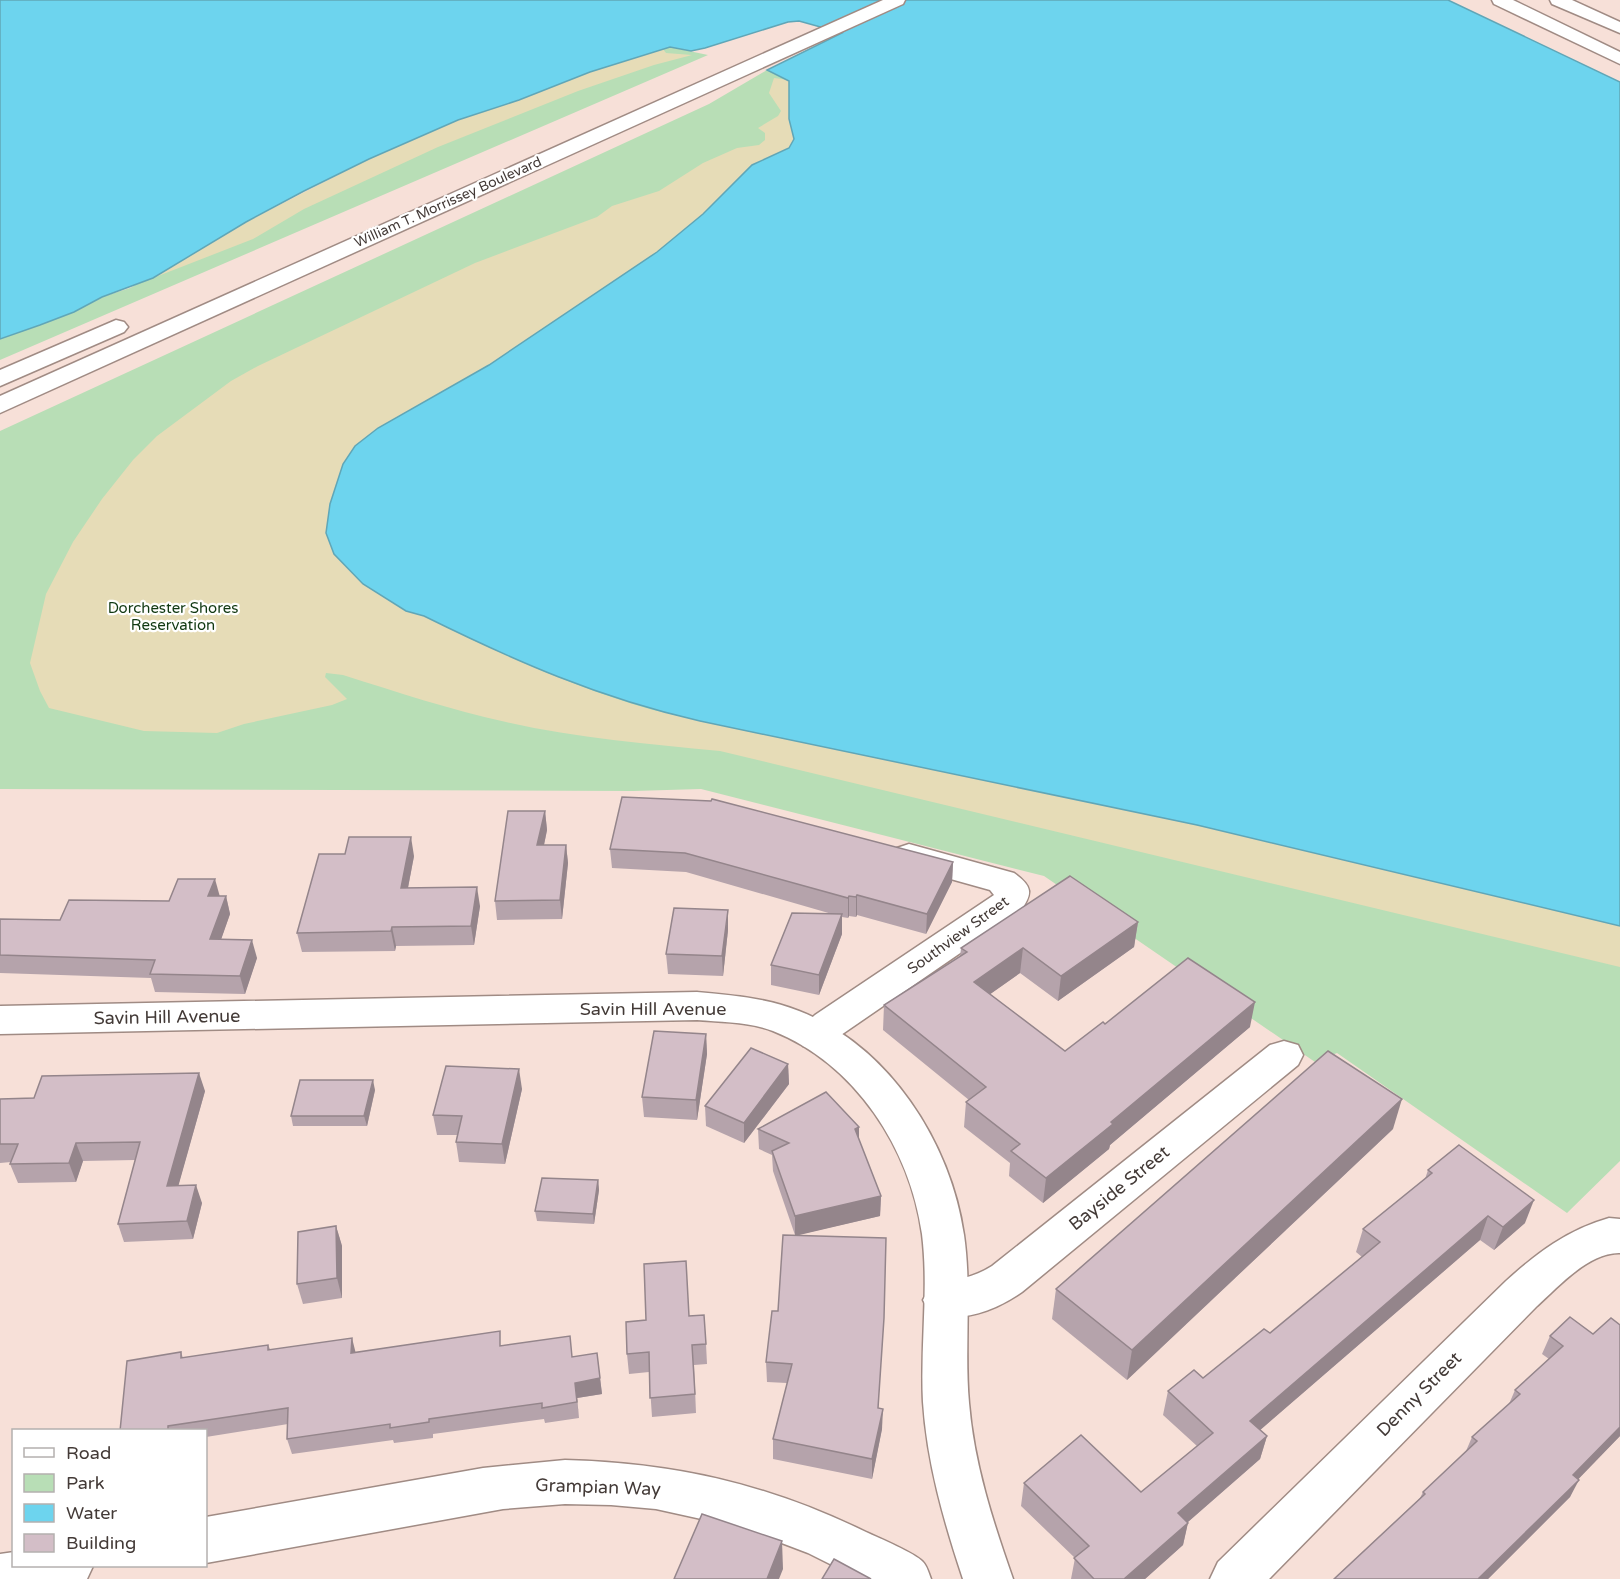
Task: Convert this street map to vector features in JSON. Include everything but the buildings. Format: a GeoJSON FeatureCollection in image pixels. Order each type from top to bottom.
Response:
{"type":"FeatureCollection","features":[{"type":"Feature","properties":{"kind":"main road","name":"William T. Morrissey Boulevard"},"geometry":{"type":"LineString","coordinates":[[378,212],[859,0]]}},
{"type":"Feature","properties":{"kind":"main road","name":"William T. Morrissey Boulevard"},"geometry":{"type":"LineString","coordinates":[[0,405],[897,0]]}},
{"type":"Feature","properties":{"kind":"main road"},"geometry":{"type":"LineString","coordinates":[[1500,0],[1620,58]]}},
{"type":"Feature","properties":{"kind":"main road"},"geometry":{"type":"LineString","coordinates":[[1522,0],[1620,46]]}},
{"type":"Feature","properties":{"kind":"main road"},"geometry":{"type":"LineString","coordinates":[[1533,0],[1620,41]]}},
{"type":"Feature","properties":{"kind":"main road"},"geometry":{"type":"LineString","coordinates":[[1558,0],[1620,28]]}},
{"type":"Feature","properties":{"kind":"main road"},"geometry":{"type":"LineString","coordinates":[[0,379],[130,321]]}},
{"type":"Feature","properties":{"kind":"main road","name":"Southview Street"},"geometry":{"type":"LineString","coordinates":[[816,1036],[828,1025],[1008,903],[1012,897],[1012,889],[1002,881],[883,849]]}},
{"type":"Feature","properties":{"kind":"main road","name":"Savin Hill Avenue"},"geometry":{"type":"LineString","coordinates":[[0,1020],[696,1006],[764,1015],[785,1021],[816,1036],[847,1059],[880,1093],[914,1143],[925,1165],[940,1211],[945,1300],[946,1391],[951,1439],[968,1515],[988,1579]]}},
{"type":"Feature","properties":{"kind":"main road","name":"Bayside Street"},"geometry":{"type":"LineString","coordinates":[[945,1300],[980,1295],[1007,1279],[1284,1055]]}},
{"type":"Feature","properties":{"kind":"main road","name":"Denny Street"},"geometry":{"type":"LineString","coordinates":[[1235,1579],[1521,1294],[1568,1254],[1591,1242],[1615,1234],[1620,1236]]}},
{"type":"Feature","properties":{"kind":"main road","name":"Grampian Way"},"geometry":{"type":"LineString","coordinates":[[207,1540],[474,1491],[525,1484],[602,1483],[679,1491],[753,1508],[824,1535],[906,1579]]}},
{"type":"Feature","properties":{"kind":"main road"},"geometry":{"type":"LineString","coordinates":[[0,1578],[62,1567]]}},
{"type":"Feature","properties":{"kind":"green space"},"geometry":{"type":"Polygon","coordinates":[[[670,47],[708,55],[0,360],[0,339],[74,312],[102,297],[130,288],[206,246],[630,59],[670,47]]]}},
{"type":"Feature","properties":{"kind":"green space","name":"Dorchester Shores Reservation"},"geometry":{"type":"Polygon","coordinates":[[[767,70],[790,80],[700,721],[1620,926],[1620,1161],[1567,1213],[1337,1053],[1315,1062],[1044,876],[701,789],[633,791],[0,789],[0,431],[709,104],[767,70]]]}},
{"type":"Feature","properties":{"kind":"sand"},"geometry":{"type":"Polygon","coordinates":[[[663,49],[666,53],[692,55],[654,65],[578,91],[438,147],[304,209],[253,239],[153,278],[246,222],[369,159],[458,120],[519,100],[590,72],[663,49]]]}},
{"type":"Feature","properties":{"kind":"sand"},"geometry":{"type":"Polygon","coordinates":[[[774,78],[789,80],[789,119],[794,139],[789,148],[752,165],[703,214],[657,252],[489,365],[378,428],[343,464],[330,504],[363,584],[406,611],[424,616],[508,656],[594,691],[653,710],[1197,825],[1620,926],[1620,967],[720,751],[612,740],[532,728],[444,706],[343,675],[326,673],[325,677],[347,699],[332,705],[244,724],[217,733],[144,731],[49,708],[30,663],[46,594],[73,542],[102,499],[133,460],[157,436],[231,381],[258,366],[475,263],[597,217],[612,206],[659,191],[703,163],[737,148],[759,145],[765,140],[765,133],[758,128],[778,116],[781,111],[769,93],[774,78]]]}},
{"type":"Feature","properties":{"kind":"water"},"geometry":{"type":"Polygon","coordinates":[[[0,0],[1448,0],[1620,82],[1620,926],[1197,825],[663,712],[558,677],[424,616],[406,611],[363,584],[334,554],[326,533],[330,504],[343,464],[355,446],[378,428],[489,365],[657,252],[703,214],[752,165],[789,148],[794,139],[789,119],[789,81],[767,70],[842,33],[799,21],[788,22],[705,48],[691,51],[670,47],[590,72],[519,100],[458,120],[369,159],[246,222],[153,278],[102,297],[74,312],[0,339],[0,0]]]}}]}
